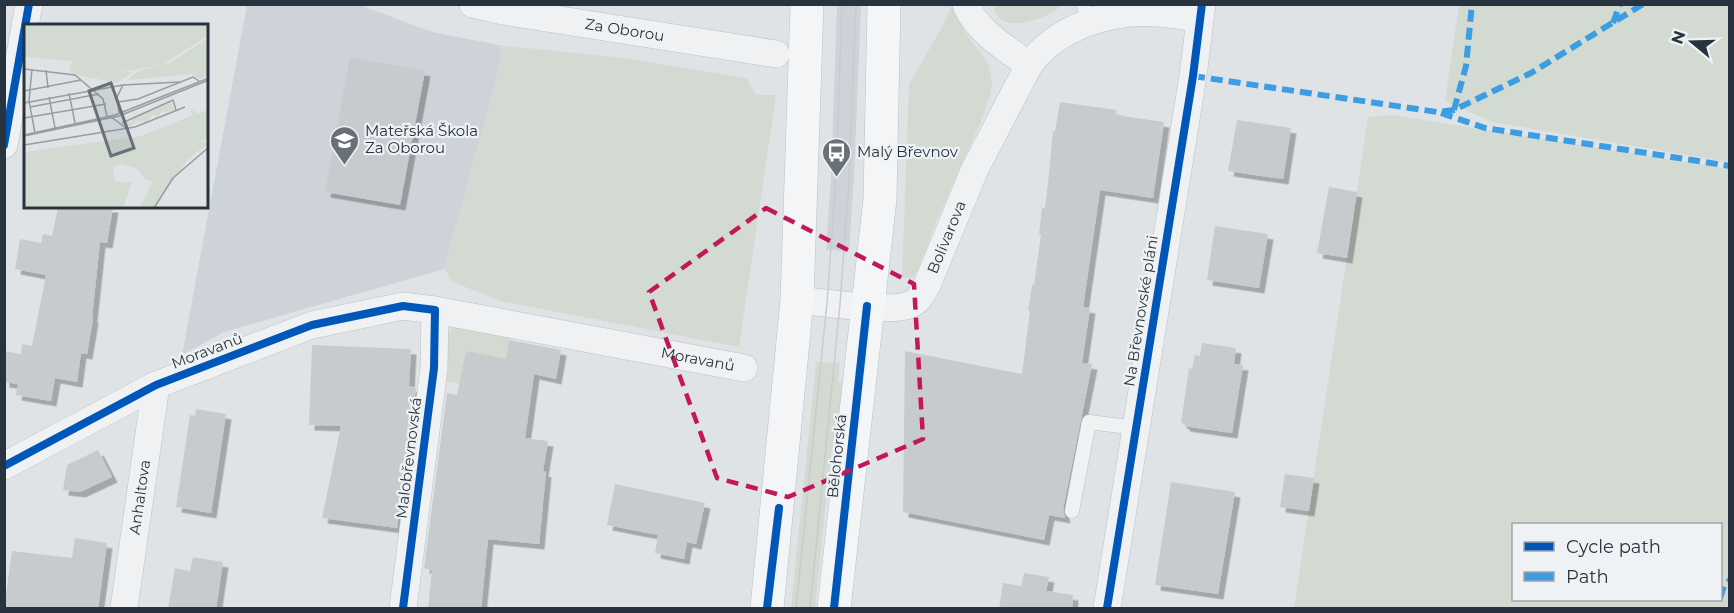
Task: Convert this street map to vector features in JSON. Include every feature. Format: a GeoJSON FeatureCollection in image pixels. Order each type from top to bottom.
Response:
{"type":"FeatureCollection","features":[{"type":"Feature","properties":{"kind":"main road"},"geometry":{"type":"LineString","coordinates":[[767,609],[797,300],[807,4]]}},
{"type":"Feature","properties":{"kind":"main road","name":"Bělohorská"},"geometry":{"type":"LineString","coordinates":[[834,609],[880,199],[884,4]]}},
{"type":"Feature","properties":{"kind":"street"},"geometry":{"type":"LineString","coordinates":[[25,24],[29,4]]}},
{"type":"Feature","properties":{"kind":"street","name":"Za Oborou"},"geometry":{"type":"LineString","coordinates":[[474,4],[776,54]]}},
{"type":"Feature","properties":{"kind":"street"},"geometry":{"type":"LineString","coordinates":[[966,4],[969,12],[997,42],[1029,65]]}},
{"type":"Feature","properties":{"kind":"street","name":"Bolívarova"},"geometry":{"type":"LineString","coordinates":[[797,300],[867,306],[903,307],[912,304],[921,295],[974,171],[1029,65],[1038,53],[1086,14],[1113,16],[1201,11]]}},
{"type":"Feature","properties":{"kind":"street","name":"Na Břevnovské pláni"},"geometry":{"type":"LineString","coordinates":[[1107,609],[1193,76],[1201,11]]}},
{"type":"Feature","properties":{"kind":"street"},"geometry":{"type":"LineString","coordinates":[[4,145],[24,32]]}},
{"type":"Feature","properties":{"kind":"street","name":"Moravanů"},"geometry":{"type":"LineString","coordinates":[[4,466],[156,385],[312,325],[403,306],[744,368]]}},
{"type":"Feature","properties":{"kind":"street","name":"Malobřevnovská"},"geometry":{"type":"LineString","coordinates":[[403,609],[434,368],[435,310]]}},
{"type":"Feature","properties":{"kind":"street","name":"Anhaltova"},"geometry":{"type":"LineString","coordinates":[[124,609],[156,385]]}},
{"type":"Feature","properties":{"kind":"lane"},"geometry":{"type":"LineString","coordinates":[[1072,511],[1089,422],[1136,428]]}},
{"type":"Feature","properties":{"kind":"highlighted area"},"geometry":{"type":"Polygon","coordinates":[[[766,208],[914,284],[923,439],[788,497],[717,478],[649,292],[766,208]]]}},
{"type":"Feature","properties":{"kind":"shaded area"},"geometry":{"type":"Polygon","coordinates":[[[994,4],[1062,5],[1046,16],[1024,23],[1013,23],[1004,21],[997,15],[994,4]]]}},
{"type":"Feature","properties":{"kind":"shaded area","name":"Mateřská Škola Za Oborou"},"geometry":{"type":"Polygon","coordinates":[[[247,5],[360,5],[432,32],[499,45],[501,62],[444,269],[224,332],[182,355],[247,5]]]}},
{"type":"Feature","properties":{"kind":"shaded area"},"geometry":{"type":"Polygon","coordinates":[[[837,5],[861,5],[849,251],[826,250],[837,5]]]}},
{"type":"Feature","properties":{"kind":"shaded area"},"geometry":{"type":"Polygon","coordinates":[[[952,5],[966,34],[988,63],[992,82],[991,92],[918,270],[912,278],[902,278],[909,84],[941,29],[952,5]]]}},
{"type":"Feature","properties":{"kind":"shaded area"},"geometry":{"type":"Polygon","coordinates":[[[1459,5],[1729,5],[1729,162],[1492,122],[1445,101],[1459,5]]]}},
{"type":"Feature","properties":{"kind":"shaded area"},"geometry":{"type":"Polygon","coordinates":[[[499,45],[623,58],[746,78],[756,95],[776,95],[739,347],[500,301],[453,282],[444,269],[501,62],[499,45]]]}},
{"type":"Feature","properties":{"kind":"shaded area"},"geometry":{"type":"Polygon","coordinates":[[[1393,115],[1729,169],[1729,608],[1294,608],[1368,117],[1393,115]]]}},
{"type":"Feature","properties":{"kind":"shaded area"},"geometry":{"type":"Polygon","coordinates":[[[455,326],[510,333],[501,391],[439,380],[447,336],[455,326]]]}},
{"type":"Feature","properties":{"kind":"shaded area"},"geometry":{"type":"Polygon","coordinates":[[[816,362],[840,363],[838,382],[845,383],[831,453],[815,608],[791,608],[816,362]]]}},
{"type":"Feature","properties":{"kind":"building"},"geometry":{"type":"Polygon","coordinates":[[[350,57],[425,71],[400,205],[325,192],[350,57]]]}},
{"type":"Feature","properties":{"kind":"building"},"geometry":{"type":"Polygon","coordinates":[[[1060,102],[1117,110],[1116,115],[1164,122],[1153,198],[1100,190],[1083,307],[1090,308],[1082,363],[1092,364],[1063,509],[1065,518],[1049,515],[1044,540],[903,512],[905,351],[1022,374],[1030,311],[1028,311],[1041,235],[1039,234],[1042,208],[1045,208],[1053,131],[1055,131],[1060,102]]]}},
{"type":"Feature","properties":{"kind":"building"},"geometry":{"type":"Polygon","coordinates":[[[1237,120],[1291,128],[1283,179],[1228,171],[1237,120]]]}},
{"type":"Feature","properties":{"kind":"building"},"geometry":{"type":"Polygon","coordinates":[[[1329,187],[1357,192],[1347,258],[1317,253],[1329,187]]]}},
{"type":"Feature","properties":{"kind":"building"},"geometry":{"type":"Polygon","coordinates":[[[58,208],[113,208],[107,243],[100,242],[93,318],[87,354],[81,353],[77,382],[55,378],[51,401],[16,395],[18,384],[4,382],[4,351],[21,354],[22,344],[32,346],[46,275],[15,269],[20,239],[41,243],[43,234],[52,236],[58,208]]]}},
{"type":"Feature","properties":{"kind":"building"},"geometry":{"type":"Polygon","coordinates":[[[1215,226],[1268,234],[1259,288],[1207,280],[1215,226]]]}},
{"type":"Feature","properties":{"kind":"building"},"geometry":{"type":"Polygon","coordinates":[[[509,340],[561,350],[556,379],[534,374],[525,438],[548,441],[543,471],[546,472],[539,544],[488,539],[481,609],[428,609],[432,570],[424,568],[447,393],[457,395],[466,351],[506,359],[509,340]]]}},
{"type":"Feature","properties":{"kind":"building"},"geometry":{"type":"Polygon","coordinates":[[[1202,343],[1236,348],[1234,364],[1243,365],[1232,433],[1184,426],[1185,424],[1181,423],[1189,368],[1192,369],[1195,355],[1200,356],[1202,343]]]}},
{"type":"Feature","properties":{"kind":"building"},"geometry":{"type":"Polygon","coordinates":[[[312,345],[411,349],[409,386],[416,388],[397,528],[322,518],[341,426],[309,425],[312,345]]]}},
{"type":"Feature","properties":{"kind":"building"},"geometry":{"type":"Polygon","coordinates":[[[196,409],[226,414],[211,513],[176,507],[190,415],[195,416],[196,409]]]}},
{"type":"Feature","properties":{"kind":"building"},"geometry":{"type":"Polygon","coordinates":[[[98,450],[112,477],[80,492],[63,490],[67,465],[98,450]]]}},
{"type":"Feature","properties":{"kind":"building"},"geometry":{"type":"Polygon","coordinates":[[[1285,474],[1314,478],[1309,511],[1280,507],[1285,474]]]}},
{"type":"Feature","properties":{"kind":"building"},"geometry":{"type":"Polygon","coordinates":[[[1171,482],[1235,492],[1218,594],[1155,585],[1171,482]]]}},
{"type":"Feature","properties":{"kind":"building"},"geometry":{"type":"Polygon","coordinates":[[[615,484],[705,503],[696,544],[687,542],[684,559],[655,553],[658,535],[607,525],[615,484]]]}},
{"type":"Feature","properties":{"kind":"building"},"geometry":{"type":"Polygon","coordinates":[[[75,538],[107,543],[98,609],[4,609],[12,551],[72,558],[75,538]]]}},
{"type":"Feature","properties":{"kind":"building"},"geometry":{"type":"Polygon","coordinates":[[[193,557],[223,562],[216,609],[168,609],[175,568],[190,571],[193,557]]]}},
{"type":"Feature","properties":{"kind":"building"},"geometry":{"type":"Polygon","coordinates":[[[1024,573],[1049,577],[1046,591],[1073,595],[1072,609],[999,609],[1003,583],[1021,586],[1024,573]]]}},
{"type":"Feature","properties":{"kind":"tram line"},"geometry":{"type":"LineString","coordinates":[[796,608],[827,303],[836,177],[842,4]]}},
{"type":"Feature","properties":{"kind":"tram line"},"geometry":{"type":"LineString","coordinates":[[810,608],[840,304],[849,180],[856,4]]}},
{"type":"Feature","properties":{"kind":"marked path"},"geometry":{"type":"LineString","coordinates":[[1454,110],[1466,66],[1472,4]]}},
{"type":"Feature","properties":{"kind":"marked path"},"geometry":{"type":"LineString","coordinates":[[1613,23],[1620,4]]}},
{"type":"Feature","properties":{"kind":"marked path"},"geometry":{"type":"LineString","coordinates":[[1193,76],[1437,112],[1454,110],[1531,73],[1643,4]]}},
{"type":"Feature","properties":{"kind":"marked path"},"geometry":{"type":"LineString","coordinates":[[1441,113],[1485,128],[1730,166]]}},
{"type":"Feature","properties":{"kind":"marked path"},"geometry":{"type":"LineString","coordinates":[[1722,592],[1730,580]]}},
{"type":"Feature","properties":{"kind":"cycle path"},"geometry":{"type":"LineString","coordinates":[[25,24],[29,4]]}},
{"type":"Feature","properties":{"kind":"cycle path"},"geometry":{"type":"LineString","coordinates":[[1107,608],[1193,76],[1202,4]]}},
{"type":"Feature","properties":{"kind":"cycle path"},"geometry":{"type":"LineString","coordinates":[[4,145],[24,32]]}},
{"type":"Feature","properties":{"kind":"cycle path"},"geometry":{"type":"LineString","coordinates":[[4,466],[156,385],[312,325],[403,306],[435,310],[434,368],[403,608]]}},
{"type":"Feature","properties":{"kind":"cycle path"},"geometry":{"type":"LineString","coordinates":[[834,608],[867,306]]}},
{"type":"Feature","properties":{"kind":"cycle path"},"geometry":{"type":"LineString","coordinates":[[767,608],[779,508]]}},
{"type":"Feature","properties":{"kind":"place","name":"Mateřská Škola Za Oborou"},"geometry":{"type":"Point","coordinates":[344,166]}},
{"type":"Feature","properties":{"kind":"place","name":"Malý Břevnov"},"geometry":{"type":"Point","coordinates":[836,178]}}]}
